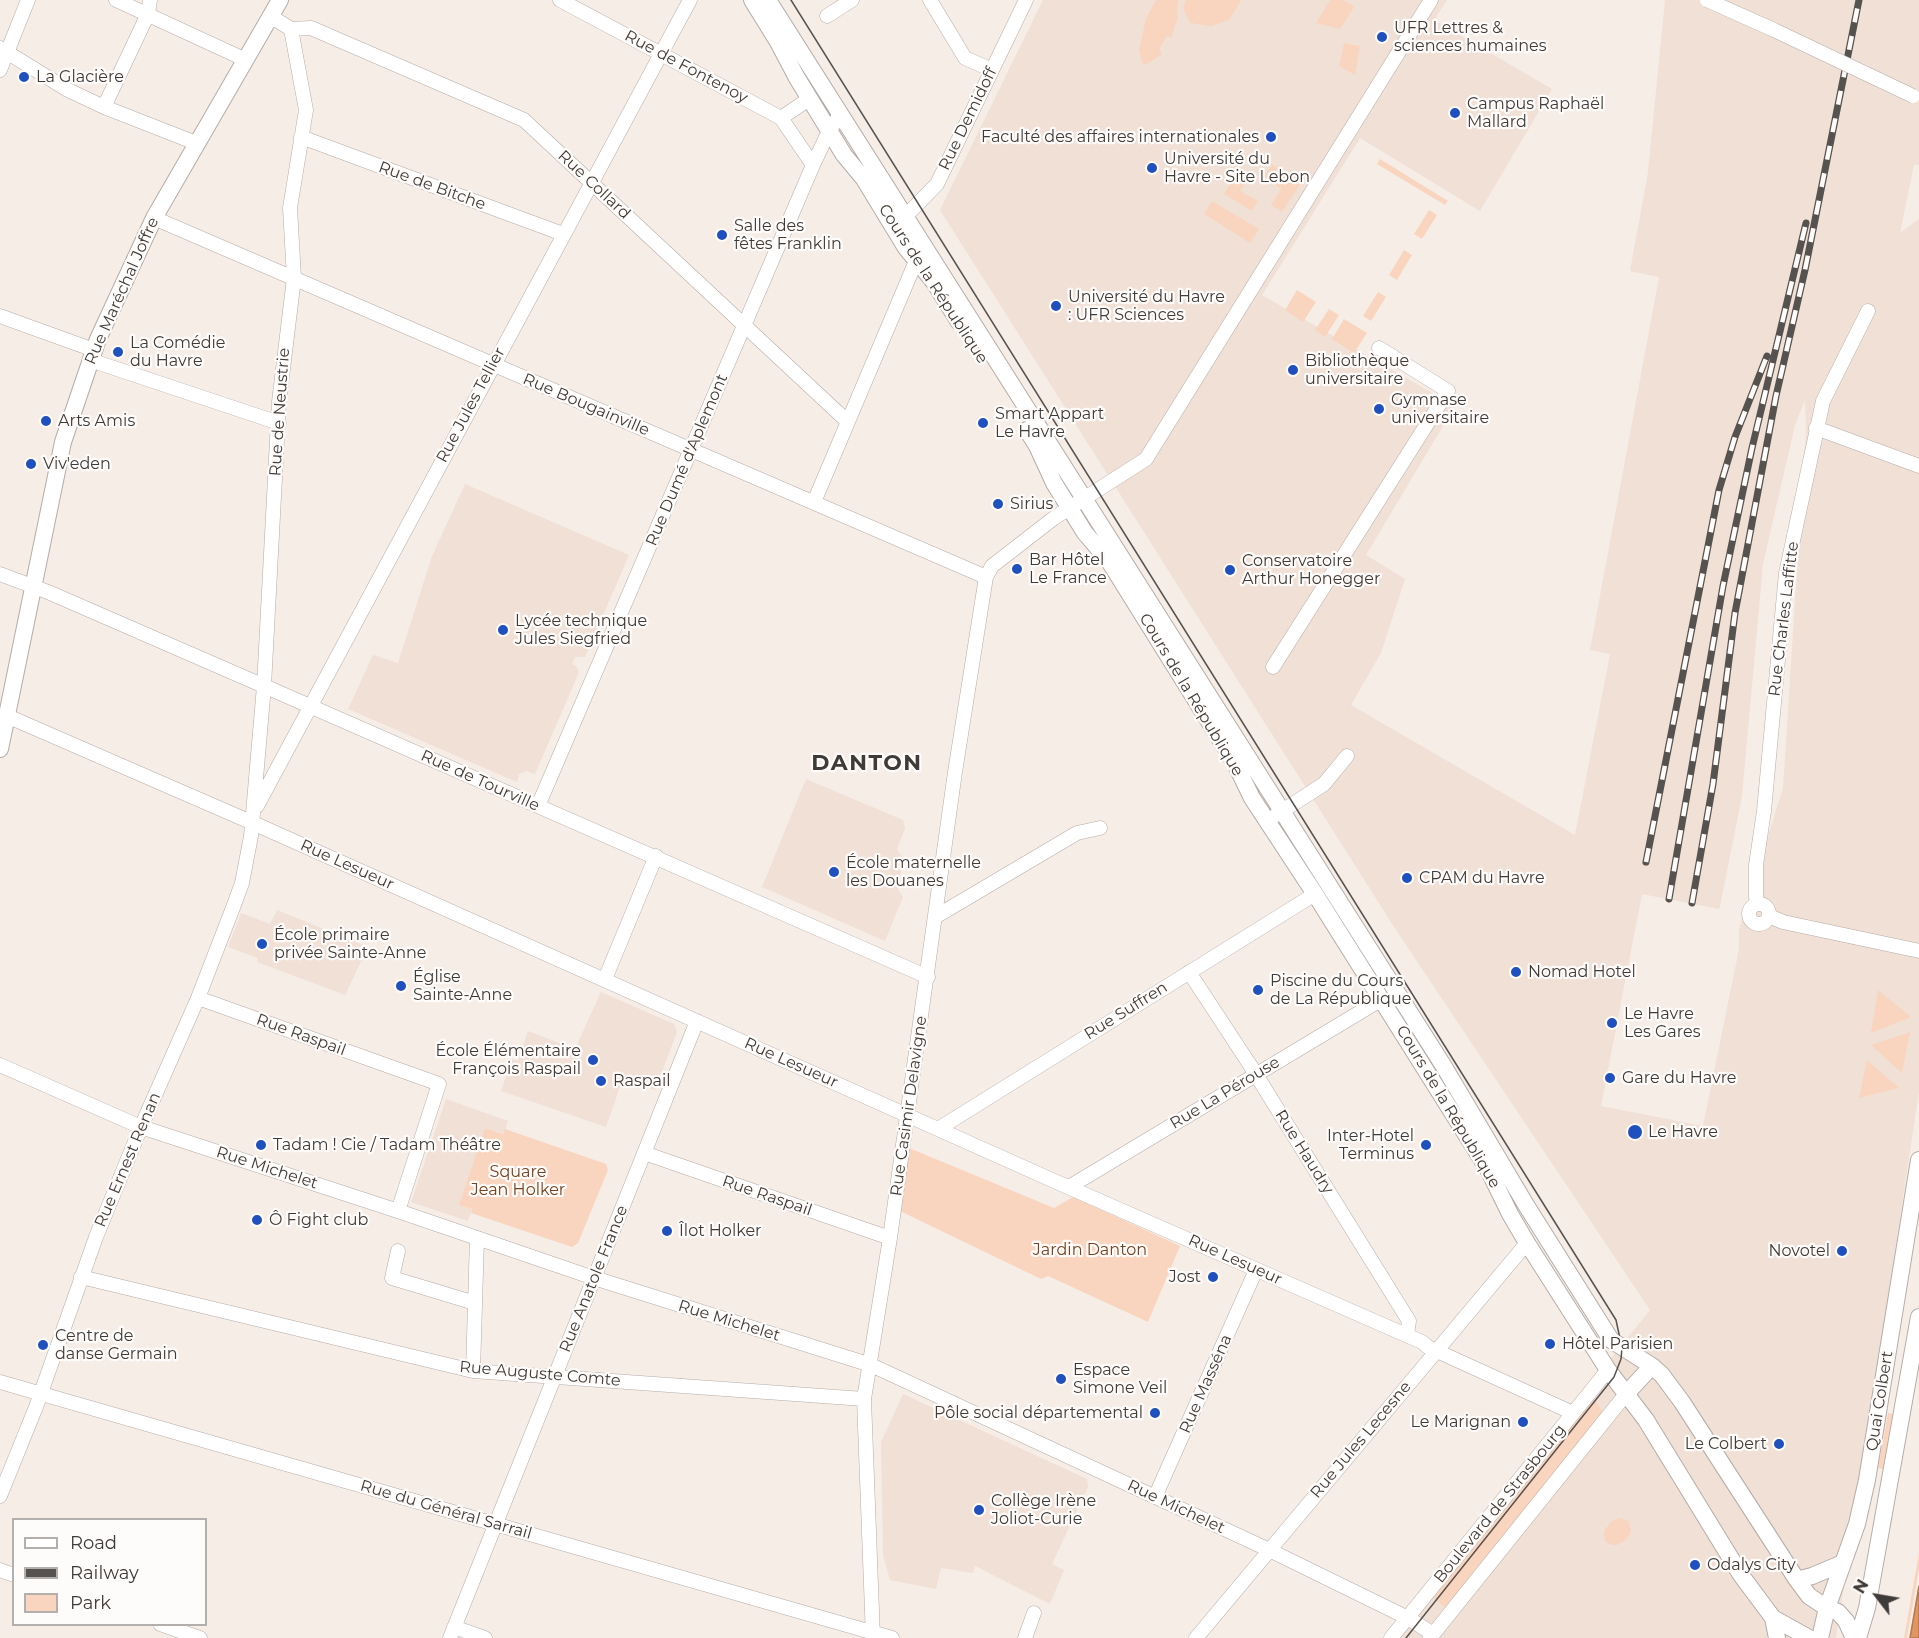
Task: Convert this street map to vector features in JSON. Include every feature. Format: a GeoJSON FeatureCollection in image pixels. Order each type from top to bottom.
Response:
{"type":"FeatureCollection","features":[{"type":"Feature","properties":{"kind":"main road","name":"Cours de la République"},"geometry":{"type":"LineString","coordinates":[[752,0],[844,155],[900,222],[915,261],[934,282],[1037,446],[1054,483],[1077,504],[1085,533],[1109,561],[1235,763],[1266,821],[1382,999],[1489,1171],[1527,1243],[1608,1370],[1646,1420],[1741,1575],[1773,1618]]}},
{"type":"Feature","properties":{"kind":"main road","name":"Cours de la République"},"geometry":{"type":"LineString","coordinates":[[768,0],[840,115],[900,222],[1077,504],[1282,811],[1443,1065],[1526,1205],[1611,1340],[1662,1375],[1682,1402],[1797,1580]]}},
{"type":"Feature","properties":{"kind":"main road","name":"Rue Maréchal Joffre"},"geometry":{"type":"LineString","coordinates":[[0,749],[63,442],[92,355],[154,218],[276,5]]}},
{"type":"Feature","properties":{"kind":"main road","name":"Quai Colbert"},"geometry":{"type":"LineString","coordinates":[[1820,1638],[1827,1608],[1857,1524],[1867,1480],[1919,1160]]}},
{"type":"Feature","properties":{"kind":"main road","name":"Quai Colbert"},"geometry":{"type":"LineString","coordinates":[[1856,1638],[1867,1608],[1919,1317]]}},
{"type":"Feature","properties":{"kind":"main road"},"geometry":{"type":"LineString","coordinates":[[1608,1370],[1629,1353]]}},
{"type":"Feature","properties":{"kind":"main road"},"geometry":{"type":"LineString","coordinates":[[1626,1394],[1652,1366]]}},
{"type":"Feature","properties":{"kind":"main road"},"geometry":{"type":"LineString","coordinates":[[1843,1563],[1797,1580],[1809,1596],[1827,1608],[1838,1612],[1856,1638]]}},
{"type":"Feature","properties":{"kind":"main road"},"geometry":{"type":"LineString","coordinates":[[1773,1618],[1777,1638]]}},
{"type":"Feature","properties":{"kind":"main road"},"geometry":{"type":"LineString","coordinates":[[1773,1618],[1809,1638]]}},
{"type":"Feature","properties":{"kind":"street"},"geometry":{"type":"LineString","coordinates":[[0,70],[4,49],[28,0]]}},
{"type":"Feature","properties":{"kind":"street"},"geometry":{"type":"LineString","coordinates":[[116,0],[149,7],[244,59]]}},
{"type":"Feature","properties":{"kind":"street","name":"Rue de Fontenoy"},"geometry":{"type":"LineString","coordinates":[[560,0],[781,118]]}},
{"type":"Feature","properties":{"kind":"street","name":"Rue Jules Tellier"},"geometry":{"type":"LineString","coordinates":[[254,817],[492,365],[690,0]]}},
{"type":"Feature","properties":{"kind":"street"},"geometry":{"type":"LineString","coordinates":[[827,16],[852,0]]}},
{"type":"Feature","properties":{"kind":"street"},"geometry":{"type":"LineString","coordinates":[[930,0],[965,58],[992,70]]}},
{"type":"Feature","properties":{"kind":"street","name":"Rue Demidoff"},"geometry":{"type":"LineString","coordinates":[[900,222],[937,184],[1026,0]]}},
{"type":"Feature","properties":{"kind":"street"},"geometry":{"type":"LineString","coordinates":[[986,577],[992,566],[1077,504],[1146,459],[1431,0]]}},
{"type":"Feature","properties":{"kind":"street"},"geometry":{"type":"LineString","coordinates":[[1707,0],[1919,100]]}},
{"type":"Feature","properties":{"kind":"street"},"geometry":{"type":"LineString","coordinates":[[276,5],[291,29]]}},
{"type":"Feature","properties":{"kind":"street"},"geometry":{"type":"LineString","coordinates":[[104,107],[149,7]]}},
{"type":"Feature","properties":{"kind":"street","name":"Rue Collard"},"geometry":{"type":"LineString","coordinates":[[291,29],[311,28],[524,120],[848,422]]}},
{"type":"Feature","properties":{"kind":"street","name":"Rue de Neustrie"},"geometry":{"type":"LineString","coordinates":[[254,817],[264,686],[281,379],[294,278],[290,208],[306,110],[291,29]]}},
{"type":"Feature","properties":{"kind":"street"},"geometry":{"type":"LineString","coordinates":[[4,49],[68,90],[104,107],[196,143]]}},
{"type":"Feature","properties":{"kind":"street"},"geometry":{"type":"LineString","coordinates":[[809,99],[781,118],[813,165]]}},
{"type":"Feature","properties":{"kind":"street","name":"Rue Dumé d'Aplemont"},"geometry":{"type":"LineString","coordinates":[[538,807],[813,165],[829,131],[840,115]]}},
{"type":"Feature","properties":{"kind":"street","name":"Rue de Bitche"},"geometry":{"type":"LineString","coordinates":[[301,137],[563,234]]}},
{"type":"Feature","properties":{"kind":"street","name":"Rue Bougainville"},"geometry":{"type":"LineString","coordinates":[[154,218],[986,577]]}},
{"type":"Feature","properties":{"kind":"street"},"geometry":{"type":"LineString","coordinates":[[814,502],[915,261]]}},
{"type":"Feature","properties":{"kind":"street","name":"Rue Charles Laffitte"},"geometry":{"type":"LineString","coordinates":[[1868,311],[1823,401],[1786,573],[1764,811],[1756,865],[1758,904],[1752,906],[1749,911],[1752,921],[1761,924],[1769,916],[1783,922],[1919,951]]}},
{"type":"Feature","properties":{"kind":"street"},"geometry":{"type":"LineString","coordinates":[[0,316],[92,355],[279,423]]}},
{"type":"Feature","properties":{"kind":"street"},"geometry":{"type":"LineString","coordinates":[[1273,667],[1448,391],[1379,348]]}},
{"type":"Feature","properties":{"kind":"street"},"geometry":{"type":"LineString","coordinates":[[1816,428],[1919,466]]}},
{"type":"Feature","properties":{"kind":"street","name":"Rue de Tourville"},"geometry":{"type":"LineString","coordinates":[[0,574],[656,856],[928,977]]}},
{"type":"Feature","properties":{"kind":"street","name":"Rue Casimir Delavigne"},"geometry":{"type":"LineString","coordinates":[[873,1635],[864,1399],[890,1238],[986,577]]}},
{"type":"Feature","properties":{"kind":"street","name":"Rue Lesueur"},"geometry":{"type":"LineString","coordinates":[[7,716],[254,817],[604,979],[1407,1335],[1573,1413]]}},
{"type":"Feature","properties":{"kind":"street"},"geometry":{"type":"LineString","coordinates":[[1266,821],[1324,784],[1347,756]]}},
{"type":"Feature","properties":{"kind":"street","name":"Rue Ernest Renan"},"geometry":{"type":"LineString","coordinates":[[0,1496],[40,1394],[81,1277],[141,1127],[198,998],[242,883],[254,817]]}},
{"type":"Feature","properties":{"kind":"street"},"geometry":{"type":"LineString","coordinates":[[935,917],[1077,833],[1100,828]]}},
{"type":"Feature","properties":{"kind":"street"},"geometry":{"type":"LineString","coordinates":[[604,979],[656,856]]}},
{"type":"Feature","properties":{"kind":"street","name":"Rue Suffren"},"geometry":{"type":"LineString","coordinates":[[938,1129],[1315,894]]}},
{"type":"Feature","properties":{"kind":"street","name":"Rue Haudry"},"geometry":{"type":"LineString","coordinates":[[1189,972],[1409,1322],[1407,1335]]}},
{"type":"Feature","properties":{"kind":"street","name":"Rue Raspail"},"geometry":{"type":"LineString","coordinates":[[198,998],[439,1084],[398,1211]]}},
{"type":"Feature","properties":{"kind":"street","name":"Rue La Pérouse"},"geometry":{"type":"LineString","coordinates":[[1069,1187],[1382,999]]}},
{"type":"Feature","properties":{"kind":"street","name":"Rue Anatole France"},"geometry":{"type":"LineString","coordinates":[[452,1632],[697,1021]]}},
{"type":"Feature","properties":{"kind":"street","name":"Rue Michelet"},"geometry":{"type":"LineString","coordinates":[[0,1065],[141,1127],[594,1278],[871,1365],[1269,1550],[1408,1618],[1432,1636]]}},
{"type":"Feature","properties":{"kind":"street","name":"Rue Raspail"},"geometry":{"type":"LineString","coordinates":[[644,1153],[890,1238]]}},
{"type":"Feature","properties":{"kind":"street"},"geometry":{"type":"LineString","coordinates":[[473,1371],[477,1238]]}},
{"type":"Feature","properties":{"kind":"street","name":"Rue Jules Lecesne"},"geometry":{"type":"LineString","coordinates":[[1196,1638],[1527,1243]]}},
{"type":"Feature","properties":{"kind":"street"},"geometry":{"type":"LineString","coordinates":[[398,1251],[392,1278],[475,1303]]}},
{"type":"Feature","properties":{"kind":"street","name":"Rue Masséna"},"geometry":{"type":"LineString","coordinates":[[1155,1497],[1256,1270]]}},
{"type":"Feature","properties":{"kind":"street","name":"Rue Auguste Comte"},"geometry":{"type":"LineString","coordinates":[[81,1277],[473,1371],[864,1399]]}},
{"type":"Feature","properties":{"kind":"street","name":"Boulevard de Strasbourg"},"geometry":{"type":"LineString","coordinates":[[1391,1638],[1608,1370]]}},
{"type":"Feature","properties":{"kind":"street","name":"Rue du Général Sarrail"},"geometry":{"type":"LineString","coordinates":[[0,1382],[873,1635],[892,1638]]}},
{"type":"Feature","properties":{"kind":"street","name":"Boulevard de Strasbourg"},"geometry":{"type":"LineString","coordinates":[[1432,1636],[1626,1394]]}},
{"type":"Feature","properties":{"kind":"street"},"geometry":{"type":"LineString","coordinates":[[1025,1638],[1034,1613]]}},
{"type":"Feature","properties":{"kind":"street"},"geometry":{"type":"LineString","coordinates":[[166,1626],[200,1638]]}},
{"type":"Feature","properties":{"kind":"street"},"geometry":{"type":"LineString","coordinates":[[452,1632],[485,1638]]}},
{"type":"Feature","properties":{"kind":"shaded area"},"geometry":{"type":"Polygon","coordinates":[[[1043,0],[1447,0],[1434,20],[1552,89],[1480,211],[1360,138],[1262,295],[1455,406],[1366,555],[1405,579],[1381,653],[1351,705],[1575,835],[1610,654],[1590,650],[1659,277],[1630,271],[1648,172],[1665,0],[1919,0],[1919,165],[1914,165],[1900,233],[1919,219],[1919,1092],[1836,1638],[1385,1638],[1650,1310],[1396,930],[940,210],[1043,0]],[[1805,400],[1795,425],[1763,564],[1742,796],[1719,909],[1642,894],[1601,1106],[1703,1126],[1739,949],[1739,929],[1783,788],[1806,430],[1805,400]]]}},
{"type":"Feature","properties":{"kind":"shaded area","name":"Lycée technique Jules Siegfried"},"geometry":{"type":"Polygon","coordinates":[[[465,484],[629,555],[585,657],[575,657],[572,664],[579,672],[535,774],[527,771],[519,774],[517,782],[348,709],[373,655],[398,663],[432,556],[465,484]]]}},
{"type":"Feature","properties":{"kind":"shaded area","name":"École maternelle les Douanes"},"geometry":{"type":"Polygon","coordinates":[[[806,779],[903,820],[905,828],[897,849],[903,858],[898,890],[903,897],[885,941],[762,887],[806,779]]]}},
{"type":"Feature","properties":{"kind":"shaded area"},"geometry":{"type":"Polygon","coordinates":[[[277,910],[368,947],[345,995],[257,962],[258,958],[228,947],[241,913],[270,924],[277,910]]]}},
{"type":"Feature","properties":{"kind":"shaded area","name":"École Élémentaire François Raspail"},"geometry":{"type":"Polygon","coordinates":[[[601,992],[674,1024],[677,1032],[655,1090],[623,1078],[606,1127],[501,1091],[512,1059],[518,1061],[528,1031],[575,1049],[601,992]]]}},
{"type":"Feature","properties":{"kind":"shaded area"},"geometry":{"type":"Polygon","coordinates":[[[446,1099],[508,1121],[504,1134],[486,1128],[460,1204],[472,1209],[468,1221],[411,1202],[446,1099]]]}},
{"type":"Feature","properties":{"kind":"shaded area","name":"Collège Irène Joliot-Curie"},"geometry":{"type":"Polygon","coordinates":[[[903,1394],[1087,1479],[1088,1487],[1052,1564],[1064,1570],[1050,1604],[975,1566],[973,1573],[941,1568],[936,1589],[890,1580],[883,1555],[881,1442],[903,1394]]]}},
{"type":"Feature","properties":{"kind":"shaded area"},"geometry":{"type":"Polygon","coordinates":[[[1919,1586],[1919,1638],[1910,1638],[1919,1586]]]}},
{"type":"Feature","properties":{"kind":"green space"},"geometry":{"type":"Polygon","coordinates":[[[1156,0],[1178,0],[1177,20],[1171,38],[1167,36],[1159,49],[1161,55],[1145,65],[1139,50],[1146,19],[1156,0]]]}},
{"type":"Feature","properties":{"kind":"green space"},"geometry":{"type":"Polygon","coordinates":[[[1186,0],[1241,0],[1229,20],[1211,26],[1190,23],[1183,8],[1186,0]]]}},
{"type":"Feature","properties":{"kind":"green space"},"geometry":{"type":"Polygon","coordinates":[[[1330,0],[1343,0],[1354,7],[1340,29],[1316,23],[1330,0]]]}},
{"type":"Feature","properties":{"kind":"green space"},"geometry":{"type":"Polygon","coordinates":[[[1344,43],[1360,46],[1355,75],[1339,66],[1344,43]]]}},
{"type":"Feature","properties":{"kind":"green space"},"geometry":{"type":"Polygon","coordinates":[[[1380,159],[1448,201],[1445,205],[1377,164],[1380,159]]]}},
{"type":"Feature","properties":{"kind":"green space"},"geometry":{"type":"Polygon","coordinates":[[[1272,164],[1301,183],[1282,212],[1271,205],[1281,189],[1264,177],[1272,164]]]}},
{"type":"Feature","properties":{"kind":"green space"},"geometry":{"type":"Polygon","coordinates":[[[1235,175],[1246,182],[1240,191],[1258,201],[1252,211],[1224,194],[1235,175]]]}},
{"type":"Feature","properties":{"kind":"green space"},"geometry":{"type":"Polygon","coordinates":[[[1212,201],[1259,229],[1250,243],[1204,214],[1212,201]]]}},
{"type":"Feature","properties":{"kind":"green space"},"geometry":{"type":"Polygon","coordinates":[[[1429,210],[1437,215],[1422,239],[1414,234],[1429,210]]]}},
{"type":"Feature","properties":{"kind":"green space"},"geometry":{"type":"Polygon","coordinates":[[[1404,250],[1412,255],[1397,280],[1389,275],[1404,250]]]}},
{"type":"Feature","properties":{"kind":"green space"},"geometry":{"type":"Polygon","coordinates":[[[1297,290],[1316,302],[1303,322],[1285,310],[1297,290]]]}},
{"type":"Feature","properties":{"kind":"green space"},"geometry":{"type":"Polygon","coordinates":[[[1378,292],[1386,297],[1371,321],[1363,316],[1378,292]]]}},
{"type":"Feature","properties":{"kind":"green space"},"geometry":{"type":"Polygon","coordinates":[[[1329,309],[1339,315],[1325,337],[1315,330],[1329,309]]]}},
{"type":"Feature","properties":{"kind":"green space"},"geometry":{"type":"Polygon","coordinates":[[[1344,319],[1367,333],[1354,353],[1332,339],[1344,319]]]}},
{"type":"Feature","properties":{"kind":"green space"},"geometry":{"type":"Polygon","coordinates":[[[1878,990],[1911,1017],[1871,1033],[1878,990]]]}},
{"type":"Feature","properties":{"kind":"green space"},"geometry":{"type":"Polygon","coordinates":[[[1910,1032],[1902,1073],[1871,1045],[1910,1032]]]}},
{"type":"Feature","properties":{"kind":"green space"},"geometry":{"type":"Polygon","coordinates":[[[1867,1060],[1899,1088],[1859,1098],[1867,1060]]]}},
{"type":"Feature","properties":{"kind":"green space","name":"Square Jean Holker"},"geometry":{"type":"Polygon","coordinates":[[[485,1128],[503,1134],[505,1129],[606,1164],[608,1170],[578,1243],[572,1247],[471,1213],[472,1209],[459,1205],[485,1128]]]}},
{"type":"Feature","properties":{"kind":"green space","name":"Jardin Danton"},"geometry":{"type":"Polygon","coordinates":[[[909,1148],[1054,1208],[1073,1197],[1180,1246],[1148,1322],[1048,1276],[1041,1279],[900,1211],[909,1148]]]}},
{"type":"Feature","properties":{"kind":"green space"},"geometry":{"type":"Polygon","coordinates":[[[1592,1394],[1604,1415],[1447,1609],[1431,1596],[1592,1394]]]}},
{"type":"Feature","properties":{"kind":"green space"},"geometry":{"type":"Polygon","coordinates":[[[1888,1413],[1894,1414],[1883,1469],[1878,1468],[1888,1413]]]}},
{"type":"Feature","properties":{"kind":"green space"},"geometry":{"type":"Polygon","coordinates":[[[1619,1518],[1629,1521],[1631,1531],[1627,1539],[1617,1545],[1612,1545],[1605,1541],[1604,1531],[1612,1521],[1619,1518]]]}},
{"type":"Feature","properties":{"kind":"green space"},"geometry":{"type":"Polygon","coordinates":[[[1919,1553],[1919,1569],[1907,1638],[1904,1638],[1919,1553]]]}},
{"type":"Feature","properties":{"kind":"tram line"},"geometry":{"type":"LineString","coordinates":[[791,0],[1616,1320],[1622,1348],[1621,1359],[1614,1377],[1406,1638]]}},
{"type":"Feature","properties":{"kind":"railway"},"geometry":{"type":"LineString","coordinates":[[1692,903],[1713,784],[1735,613],[1776,396],[1805,270],[1859,0]]}},
{"type":"Feature","properties":{"kind":"railway"},"geometry":{"type":"LineString","coordinates":[[1669,899],[1723,586],[1752,448],[1806,223]]}},
{"type":"Feature","properties":{"kind":"railway"},"geometry":{"type":"LineString","coordinates":[[1646,862],[1719,490],[1735,437],[1767,356]]}},
{"type":"Feature","properties":{"kind":"place","name":"UFR Lettres & sciences humaines"},"geometry":{"type":"Point","coordinates":[1382,37]}},
{"type":"Feature","properties":{"kind":"place","name":"La Glacière"},"geometry":{"type":"Point","coordinates":[24,77]}},
{"type":"Feature","properties":{"kind":"place","name":"Campus Raphaël Mallard"},"geometry":{"type":"Point","coordinates":[1455,113]}},
{"type":"Feature","properties":{"kind":"place","name":"Faculté des affaires internationales"},"geometry":{"type":"Point","coordinates":[1271,137]}},
{"type":"Feature","properties":{"kind":"place","name":"Université du Havre - Site Lebon"},"geometry":{"type":"Point","coordinates":[1152,168]}},
{"type":"Feature","properties":{"kind":"place","name":"Salle des fêtes Franklin"},"geometry":{"type":"Point","coordinates":[722,235]}},
{"type":"Feature","properties":{"kind":"place","name":"Université du Havre : UFR Sciences"},"geometry":{"type":"Point","coordinates":[1056,306]}},
{"type":"Feature","properties":{"kind":"place","name":"La Comédie du Havre"},"geometry":{"type":"Point","coordinates":[118,352]}},
{"type":"Feature","properties":{"kind":"place","name":"Bibliothèque universitaire"},"geometry":{"type":"Point","coordinates":[1293,370]}},
{"type":"Feature","properties":{"kind":"place","name":"Gymnase universitaire"},"geometry":{"type":"Point","coordinates":[1379,409]}},
{"type":"Feature","properties":{"kind":"place","name":"Arts Amis"},"geometry":{"type":"Point","coordinates":[46,421]}},
{"type":"Feature","properties":{"kind":"place","name":"Smart Appart Le Havre"},"geometry":{"type":"Point","coordinates":[983,423]}},
{"type":"Feature","properties":{"kind":"place","name":"Viv'eden"},"geometry":{"type":"Point","coordinates":[31,464]}},
{"type":"Feature","properties":{"kind":"place","name":"Sirius"},"geometry":{"type":"Point","coordinates":[998,504]}},
{"type":"Feature","properties":{"kind":"place","name":"Bar Hôtel Le France"},"geometry":{"type":"Point","coordinates":[1017,569]}},
{"type":"Feature","properties":{"kind":"place","name":"Conservatoire Arthur Honegger"},"geometry":{"type":"Point","coordinates":[1230,570]}},
{"type":"Feature","properties":{"kind":"place","name":"Lycée technique Jules Siegfried"},"geometry":{"type":"Point","coordinates":[503,630]}},
{"type":"Feature","properties":{"kind":"place","name":"École maternelle les Douanes"},"geometry":{"type":"Point","coordinates":[834,872]}},
{"type":"Feature","properties":{"kind":"place","name":"CPAM du Havre"},"geometry":{"type":"Point","coordinates":[1407,878]}},
{"type":"Feature","properties":{"kind":"place","name":"École primaire privée Sainte-Anne"},"geometry":{"type":"Point","coordinates":[262,944]}},
{"type":"Feature","properties":{"kind":"place","name":"Nomad Hotel"},"geometry":{"type":"Point","coordinates":[1516,972]}},
{"type":"Feature","properties":{"kind":"place","name":"Église Sainte-Anne"},"geometry":{"type":"Point","coordinates":[401,986]}},
{"type":"Feature","properties":{"kind":"place","name":"Piscine du Cours de La République"},"geometry":{"type":"Point","coordinates":[1258,990]}},
{"type":"Feature","properties":{"kind":"place","name":"Le Havre Les Gares"},"geometry":{"type":"Point","coordinates":[1612,1023]}},
{"type":"Feature","properties":{"kind":"place","name":"École Élémentaire François Raspail"},"geometry":{"type":"Point","coordinates":[593,1060]}},
{"type":"Feature","properties":{"kind":"place","name":"Gare du Havre"},"geometry":{"type":"Point","coordinates":[1610,1078]}},
{"type":"Feature","properties":{"kind":"place","name":"Raspail"},"geometry":{"type":"Point","coordinates":[601,1081]}},
{"type":"Feature","properties":{"kind":"place","name":"Le Havre"},"geometry":{"type":"Point","coordinates":[1635,1132]}},
{"type":"Feature","properties":{"kind":"place","name":"Tadam ! Cie / Tadam Théâtre"},"geometry":{"type":"Point","coordinates":[261,1145]}},
{"type":"Feature","properties":{"kind":"place","name":"Inter-Hotel Terminus"},"geometry":{"type":"Point","coordinates":[1426,1145]}},
{"type":"Feature","properties":{"kind":"place","name":"Ô Fight club"},"geometry":{"type":"Point","coordinates":[257,1220]}},
{"type":"Feature","properties":{"kind":"place","name":"Îlot Holker"},"geometry":{"type":"Point","coordinates":[667,1231]}},
{"type":"Feature","properties":{"kind":"place","name":"Novotel"},"geometry":{"type":"Point","coordinates":[1842,1251]}},
{"type":"Feature","properties":{"kind":"place","name":"Jost"},"geometry":{"type":"Point","coordinates":[1213,1277]}},
{"type":"Feature","properties":{"kind":"place","name":"Hôtel Parisien"},"geometry":{"type":"Point","coordinates":[1550,1344]}},
{"type":"Feature","properties":{"kind":"place","name":"Centre de danse Germain"},"geometry":{"type":"Point","coordinates":[43,1345]}},
{"type":"Feature","properties":{"kind":"place","name":"Espace Simone Veil"},"geometry":{"type":"Point","coordinates":[1061,1379]}},
{"type":"Feature","properties":{"kind":"place","name":"Pôle social départemental"},"geometry":{"type":"Point","coordinates":[1155,1413]}},
{"type":"Feature","properties":{"kind":"place","name":"Le Marignan"},"geometry":{"type":"Point","coordinates":[1523,1422]}},
{"type":"Feature","properties":{"kind":"place","name":"Le Colbert"},"geometry":{"type":"Point","coordinates":[1779,1444]}},
{"type":"Feature","properties":{"kind":"place","name":"Collège Irène Joliot-Curie"},"geometry":{"type":"Point","coordinates":[979,1510]}},
{"type":"Feature","properties":{"kind":"place","name":"Odalys City"},"geometry":{"type":"Point","coordinates":[1695,1565]}},
{"type":"Feature","properties":{"kind":"district","name":"DANTON"},"geometry":{"type":"Point","coordinates":[867,764]}}]}
